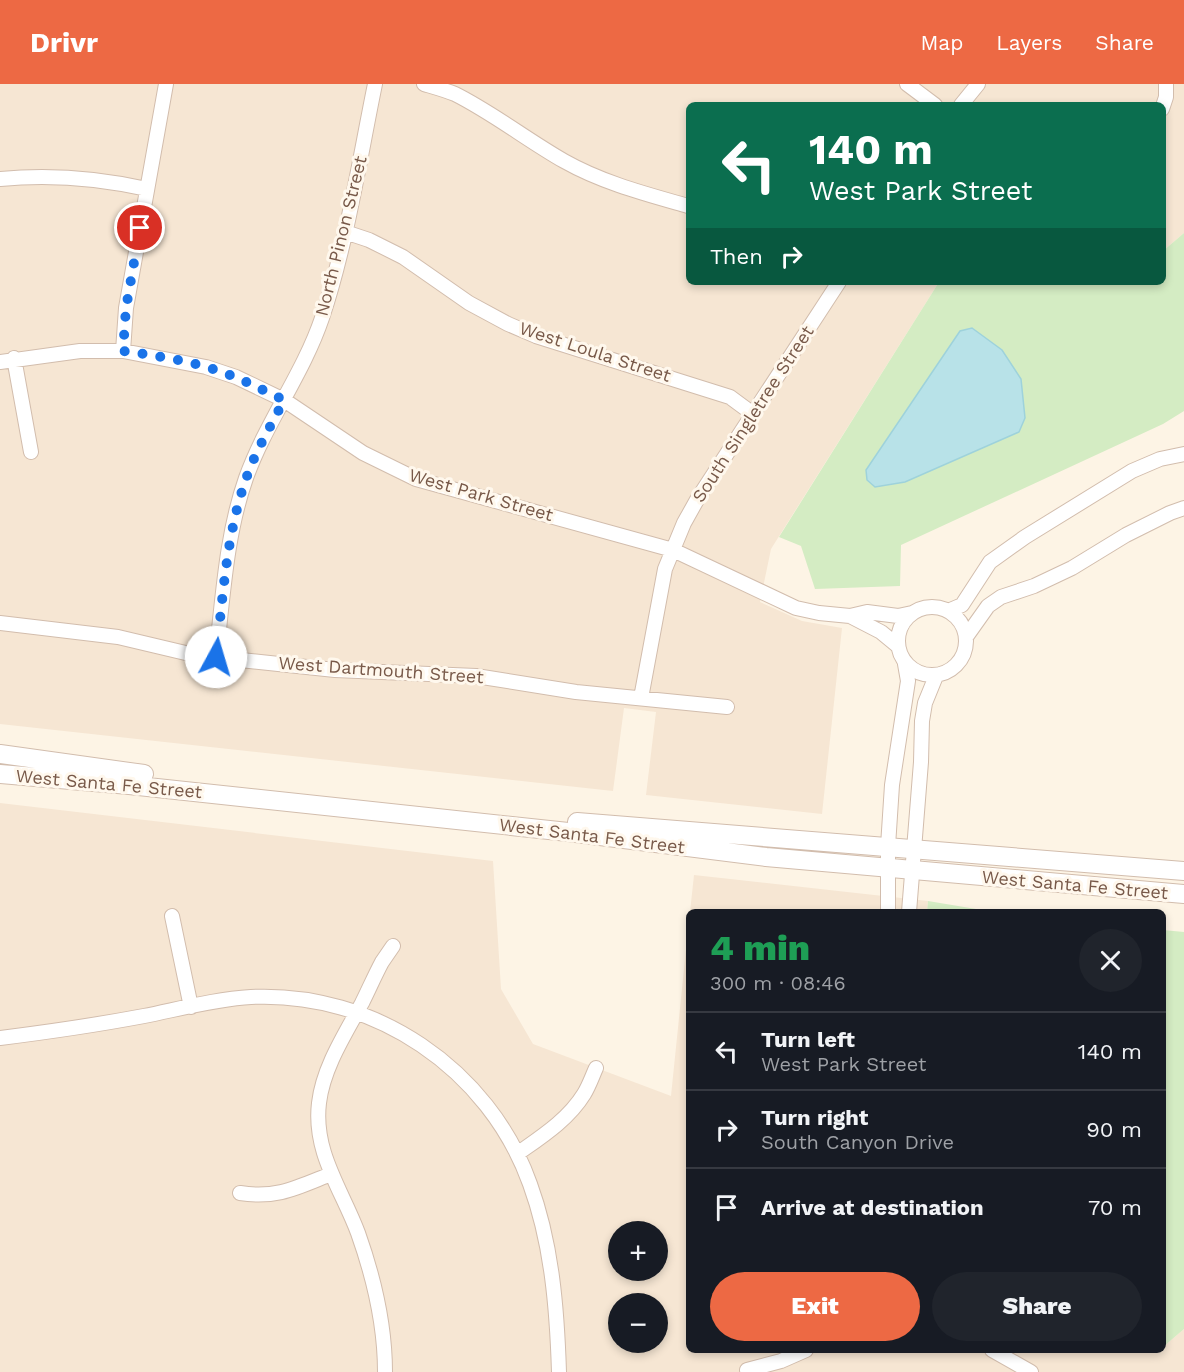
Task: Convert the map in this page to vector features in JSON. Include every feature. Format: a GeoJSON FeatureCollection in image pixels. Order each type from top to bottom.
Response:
{"type":"FeatureCollection","features":[{"type":"Feature","properties":{"kind":"street"},"geometry":{"type":"LineString","coordinates":[[123,351],[126,308],[166,84]]}},
{"type":"Feature","properties":{"kind":"street","name":"North Pinon Street"},"geometry":{"type":"LineString","coordinates":[[216,657],[227,558],[238,505],[250,469],[307,357],[322,318],[345,232],[375,84]]}},
{"type":"Feature","properties":{"kind":"street"},"geometry":{"type":"LineString","coordinates":[[424,84],[453,93],[488,112],[564,161],[591,174],[624,187],[686,205]]}},
{"type":"Feature","properties":{"kind":"street"},"geometry":{"type":"LineString","coordinates":[[907,84],[931,102]]}},
{"type":"Feature","properties":{"kind":"street"},"geometry":{"type":"LineString","coordinates":[[963,102],[978,84]]}},
{"type":"Feature","properties":{"kind":"street"},"geometry":{"type":"LineString","coordinates":[[1164,102],[1166,84]]}},
{"type":"Feature","properties":{"kind":"street"},"geometry":{"type":"LineString","coordinates":[[0,178],[66,177],[110,181],[147,189]]}},
{"type":"Feature","properties":{"kind":"street","name":"West Loula Street"},"geometry":{"type":"LineString","coordinates":[[345,232],[369,240],[403,257],[469,303],[508,324],[536,336],[730,397],[753,414]]}},
{"type":"Feature","properties":{"kind":"street","name":"South Singletree Street"},"geometry":{"type":"LineString","coordinates":[[641,698],[665,569],[684,523],[837,285]]}},
{"type":"Feature","properties":{"kind":"street","name":"West Park Street"},"geometry":{"type":"LineString","coordinates":[[0,362],[14,358],[80,351],[123,351],[206,367],[236,377],[284,400],[363,453],[416,479],[673,550],[796,608],[850,616],[867,612],[898,616],[912,613]]}},
{"type":"Feature","properties":{"kind":"street"},"geometry":{"type":"LineString","coordinates":[[14,358],[31,452]]}},
{"type":"Feature","properties":{"kind":"street"},"geometry":{"type":"LineString","coordinates":[[948,611],[962,605],[990,562],[1024,537],[1132,471],[1160,459],[1184,454]]}},
{"type":"Feature","properties":{"kind":"street"},"geometry":{"type":"LineString","coordinates":[[966,637],[988,606],[1001,597],[1034,586],[1072,568],[1126,535],[1184,508]]}},
{"type":"Feature","properties":{"kind":"street"},"geometry":{"type":"LineString","coordinates":[[888,909],[888,846],[897,743],[908,681],[905,664],[899,653],[899,630],[912,613],[925,608],[937,607],[957,618],[966,637],[966,648],[955,667],[936,676],[914,671],[905,664]]}},
{"type":"Feature","properties":{"kind":"street","name":"West Park Street"},"geometry":{"type":"LineString","coordinates":[[850,616],[881,632],[898,646]]}},
{"type":"Feature","properties":{"kind":"street","name":"West Dartmouth Street"},"geometry":{"type":"LineString","coordinates":[[0,623],[118,637],[176,652],[216,657],[335,670],[476,675],[576,692],[727,707]]}},
{"type":"Feature","properties":{"kind":"street"},"geometry":{"type":"LineString","coordinates":[[909,909],[923,712],[936,676]]}},
{"type":"Feature","properties":{"kind":"street","name":"West Santa Fe Street"},"geometry":{"type":"LineString","coordinates":[[0,754],[130,773],[569,821],[914,847],[1184,871]]}},
{"type":"Feature","properties":{"kind":"street","name":"West Santa Fe Street"},"geometry":{"type":"LineString","coordinates":[[0,774],[141,786],[568,832],[746,855],[1184,894]]}},
{"type":"Feature","properties":{"kind":"street"},"geometry":{"type":"LineString","coordinates":[[172,916],[191,1007]]}},
{"type":"Feature","properties":{"kind":"street"},"geometry":{"type":"LineString","coordinates":[[385,1372],[380,1313],[372,1277],[357,1231],[321,1149],[318,1105],[325,1078],[382,962],[393,945]]}},
{"type":"Feature","properties":{"kind":"street"},"geometry":{"type":"LineString","coordinates":[[0,1038],[77,1029],[250,997],[284,998],[327,1004],[374,1018],[417,1041],[446,1063],[482,1099],[503,1126],[530,1183],[548,1254],[555,1298],[559,1372]]}},
{"type":"Feature","properties":{"kind":"street"},"geometry":{"type":"LineString","coordinates":[[517,1154],[573,1110],[585,1093],[596,1068]]}},
{"type":"Feature","properties":{"kind":"street"},"geometry":{"type":"LineString","coordinates":[[240,1193],[259,1196],[274,1195],[331,1174]]}},
{"type":"Feature","properties":{"kind":"street"},"geometry":{"type":"LineString","coordinates":[[747,1370],[781,1361],[799,1353]]}},
{"type":"Feature","properties":{"kind":"street"},"geometry":{"type":"LineString","coordinates":[[997,1353],[1026,1371]]}},
{"type":"Feature","properties":{"kind":"shaded area"},"geometry":{"type":"Polygon","coordinates":[[[0,84],[1184,84],[1184,233],[1166,248],[1166,102],[686,102],[686,285],[937,285],[771,549],[760,602],[802,621],[842,628],[822,814],[646,795],[656,712],[624,708],[613,791],[0,724],[0,84]]]}},
{"type":"Feature","properties":{"kind":"shaded area"},"geometry":{"type":"Polygon","coordinates":[[[0,803],[493,861],[501,989],[533,1044],[671,1096],[686,950],[686,1353],[1166,1353],[1166,1344],[1184,1329],[1184,1372],[0,1372],[0,803]]]}},
{"type":"Feature","properties":{"kind":"shaded area"},"geometry":{"type":"Polygon","coordinates":[[[694,875],[928,901],[927,909],[690,909],[694,875]]]}},
{"type":"Feature","properties":{"kind":"green space"},"geometry":{"type":"Polygon","coordinates":[[[1184,233],[1184,411],[1163,424],[901,545],[900,586],[815,589],[801,546],[779,537],[937,285],[1166,285],[1166,248],[1184,233]],[[960,331],[866,470],[867,480],[960,331]]]}},
{"type":"Feature","properties":{"kind":"green space"},"geometry":{"type":"Polygon","coordinates":[[[928,901],[976,909],[927,909],[928,901]]]}},
{"type":"Feature","properties":{"kind":"green space"},"geometry":{"type":"Polygon","coordinates":[[[1166,930],[1184,932],[1184,1329],[1166,1344],[1166,930]]]}},
{"type":"Feature","properties":{"kind":"water"},"geometry":{"type":"Polygon","coordinates":[[[972,328],[1002,350],[1021,379],[1025,418],[1019,432],[905,482],[875,487],[867,480],[866,470],[960,331],[972,328]]]}},
{"type":"Feature","properties":{"kind":"route"},"geometry":{"type":"LineString","coordinates":[[140,228],[126,308],[123,351],[206,367],[236,377],[284,400],[246,477],[238,505],[227,558],[216,657]]}}]}
